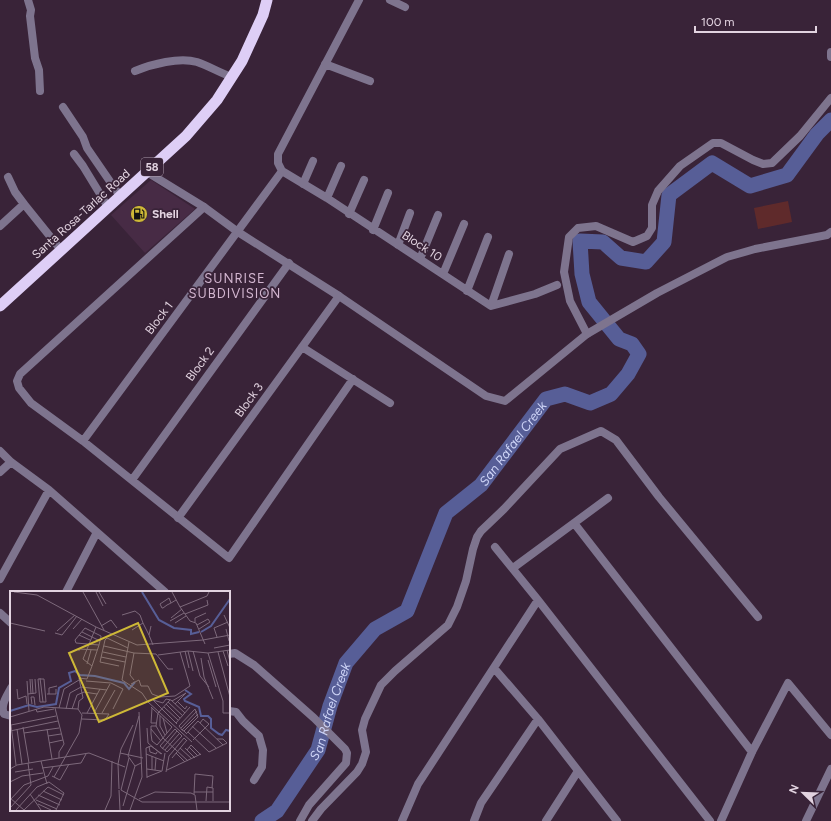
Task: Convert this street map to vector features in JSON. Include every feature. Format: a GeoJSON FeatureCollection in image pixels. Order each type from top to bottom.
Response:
{"type":"FeatureCollection","features":[{"type":"Feature","properties":{"kind":"highway","name":"Santa Rosa-Tarlac Road"},"geometry":{"type":"LineString","coordinates":[[0,306],[186,136],[217,100],[232,78],[242,61],[263,15],[267,0]]}},
{"type":"Feature","properties":{"kind":"street"},"geometry":{"type":"LineString","coordinates":[[28,0],[31,10],[30,16],[34,58],[39,70],[40,91]]}},
{"type":"Feature","properties":{"kind":"street"},"geometry":{"type":"LineString","coordinates":[[282,171],[278,163],[278,154],[359,0]]}},
{"type":"Feature","properties":{"kind":"street"},"geometry":{"type":"LineString","coordinates":[[390,0],[405,7]]}},
{"type":"Feature","properties":{"kind":"street"},"geometry":{"type":"LineString","coordinates":[[831,52],[831,57]]}},
{"type":"Feature","properties":{"kind":"street"},"geometry":{"type":"LineString","coordinates":[[135,70],[151,65],[184,60],[196,62],[232,78]]}},
{"type":"Feature","properties":{"kind":"street"},"geometry":{"type":"LineString","coordinates":[[325,64],[370,81]]}},
{"type":"Feature","properties":{"kind":"street"},"geometry":{"type":"LineString","coordinates":[[590,333],[570,301],[564,272],[570,237],[578,228],[596,226],[633,242],[647,236],[652,228],[652,205],[658,191],[680,166],[713,144],[721,143],[763,164],[772,163],[800,136],[831,98]]}},
{"type":"Feature","properties":{"kind":"street"},"geometry":{"type":"LineString","coordinates":[[63,107],[83,137],[87,148],[120,196]]}},
{"type":"Feature","properties":{"kind":"street"},"geometry":{"type":"LineString","coordinates":[[74,154],[108,207]]}},
{"type":"Feature","properties":{"kind":"street"},"geometry":{"type":"LineString","coordinates":[[303,184],[313,161]]}},
{"type":"Feature","properties":{"kind":"street"},"geometry":{"type":"LineString","coordinates":[[327,198],[340,166]]}},
{"type":"Feature","properties":{"kind":"street","name":"Block 10"},"geometry":{"type":"LineString","coordinates":[[282,171],[327,198],[373,230],[420,259],[490,306]]}},
{"type":"Feature","properties":{"kind":"street","name":"Block 1"},"geometry":{"type":"LineString","coordinates":[[83,441],[282,171]]}},
{"type":"Feature","properties":{"kind":"street"},"geometry":{"type":"LineString","coordinates":[[147,172],[204,207],[238,232],[289,263],[486,396],[505,401],[590,333],[657,293],[727,257],[755,249],[830,234]]}},
{"type":"Feature","properties":{"kind":"street"},"geometry":{"type":"LineString","coordinates":[[8,176],[24,204],[61,250]]}},
{"type":"Feature","properties":{"kind":"street"},"geometry":{"type":"LineString","coordinates":[[350,214],[364,180]]}},
{"type":"Feature","properties":{"kind":"street"},"geometry":{"type":"LineString","coordinates":[[373,230],[388,193]]}},
{"type":"Feature","properties":{"kind":"street"},"geometry":{"type":"LineString","coordinates":[[0,226],[24,204]]}},
{"type":"Feature","properties":{"kind":"street"},"geometry":{"type":"LineString","coordinates":[[204,207],[20,374],[17,380],[19,388],[31,403],[83,441],[229,558],[353,379]]}},
{"type":"Feature","properties":{"kind":"street"},"geometry":{"type":"LineString","coordinates":[[398,245],[410,213]]}},
{"type":"Feature","properties":{"kind":"street"},"geometry":{"type":"LineString","coordinates":[[420,259],[438,215]]}},
{"type":"Feature","properties":{"kind":"street"},"geometry":{"type":"LineString","coordinates":[[443,274],[464,224]]}},
{"type":"Feature","properties":{"kind":"street"},"geometry":{"type":"LineString","coordinates":[[467,291],[488,237]]}},
{"type":"Feature","properties":{"kind":"street"},"geometry":{"type":"LineString","coordinates":[[490,306],[509,254]]}},
{"type":"Feature","properties":{"kind":"street","name":"Block 2"},"geometry":{"type":"LineString","coordinates":[[132,480],[289,263]]}},
{"type":"Feature","properties":{"kind":"street"},"geometry":{"type":"LineString","coordinates":[[490,306],[535,294],[557,286]]}},
{"type":"Feature","properties":{"kind":"street","name":"Block 3"},"geometry":{"type":"LineString","coordinates":[[178,518],[338,296]]}},
{"type":"Feature","properties":{"kind":"street"},"geometry":{"type":"LineString","coordinates":[[302,347],[390,403]]}},
{"type":"Feature","properties":{"kind":"street"},"geometry":{"type":"LineString","coordinates":[[312,821],[321,809],[358,772],[366,752],[362,730],[365,719],[381,686],[395,671],[448,625],[457,607],[466,581],[477,537],[481,531],[509,504],[560,449],[601,431],[616,440],[659,498],[758,617]]}},
{"type":"Feature","properties":{"kind":"street"},"geometry":{"type":"LineString","coordinates":[[0,451],[11,462],[49,490],[164,591]]}},
{"type":"Feature","properties":{"kind":"street"},"geometry":{"type":"LineString","coordinates":[[0,472],[11,462]]}},
{"type":"Feature","properties":{"kind":"street"},"geometry":{"type":"LineString","coordinates":[[0,579],[49,490]]}},
{"type":"Feature","properties":{"kind":"street"},"geometry":{"type":"LineString","coordinates":[[513,568],[608,498]]}},
{"type":"Feature","properties":{"kind":"street"},"geometry":{"type":"LineString","coordinates":[[574,523],[752,752]]}},
{"type":"Feature","properties":{"kind":"street"},"geometry":{"type":"LineString","coordinates":[[67,591],[97,532]]}},
{"type":"Feature","properties":{"kind":"street"},"geometry":{"type":"LineString","coordinates":[[496,546],[710,821]]}},
{"type":"Feature","properties":{"kind":"street"},"geometry":{"type":"LineString","coordinates":[[402,821],[418,784],[538,600]]}},
{"type":"Feature","properties":{"kind":"street"},"geometry":{"type":"LineString","coordinates":[[0,613],[10,622]]}},
{"type":"Feature","properties":{"kind":"street"},"geometry":{"type":"LineString","coordinates":[[231,652],[254,665],[344,746],[347,753],[346,763],[309,805],[300,821]]}},
{"type":"Feature","properties":{"kind":"street"},"geometry":{"type":"LineString","coordinates":[[494,668],[538,719],[617,821]]}},
{"type":"Feature","properties":{"kind":"street"},"geometry":{"type":"LineString","coordinates":[[721,821],[752,752],[788,683],[831,735]]}},
{"type":"Feature","properties":{"kind":"street"},"geometry":{"type":"LineString","coordinates":[[10,690],[2,704],[4,714],[10,716]]}},
{"type":"Feature","properties":{"kind":"street"},"geometry":{"type":"LineString","coordinates":[[230,710],[236,712],[259,736],[263,750],[262,767],[254,780]]}},
{"type":"Feature","properties":{"kind":"street"},"geometry":{"type":"LineString","coordinates":[[474,821],[482,804],[538,719]]}},
{"type":"Feature","properties":{"kind":"street"},"geometry":{"type":"LineString","coordinates":[[806,821],[831,769]]}},
{"type":"Feature","properties":{"kind":"street"},"geometry":{"type":"LineString","coordinates":[[546,821],[578,771]]}},
{"type":"Feature","properties":{"kind":"shaded area"},"geometry":{"type":"Polygon","coordinates":[[[151,180],[195,209],[145,253],[111,215],[151,180]]]}},
{"type":"Feature","properties":{"kind":"shaded area"},"geometry":{"type":"Polygon","coordinates":[[[788,201],[792,222],[758,229],[754,208],[788,201]]]}},
{"type":"Feature","properties":{"kind":"waterway","name":"San Rafael Creek"},"geometry":{"type":"LineString","coordinates":[[262,821],[277,811],[318,750],[330,706],[346,663],[375,629],[407,611],[446,513],[481,485],[546,399],[565,394],[590,403],[611,394],[628,374],[639,354],[632,344],[619,339],[589,302],[582,274],[580,241],[603,242],[621,258],[646,262],[664,242],[669,195],[712,163],[750,186],[787,175],[817,134],[831,120]]}},
{"type":"Feature","properties":{"kind":"place","name":"Shell"},"geometry":{"type":"Point","coordinates":[139,214]}},
{"type":"Feature","properties":{"kind":"district","name":"SUNRISE SUBDIVISION"},"geometry":{"type":"Point","coordinates":[235,286]}}]}
